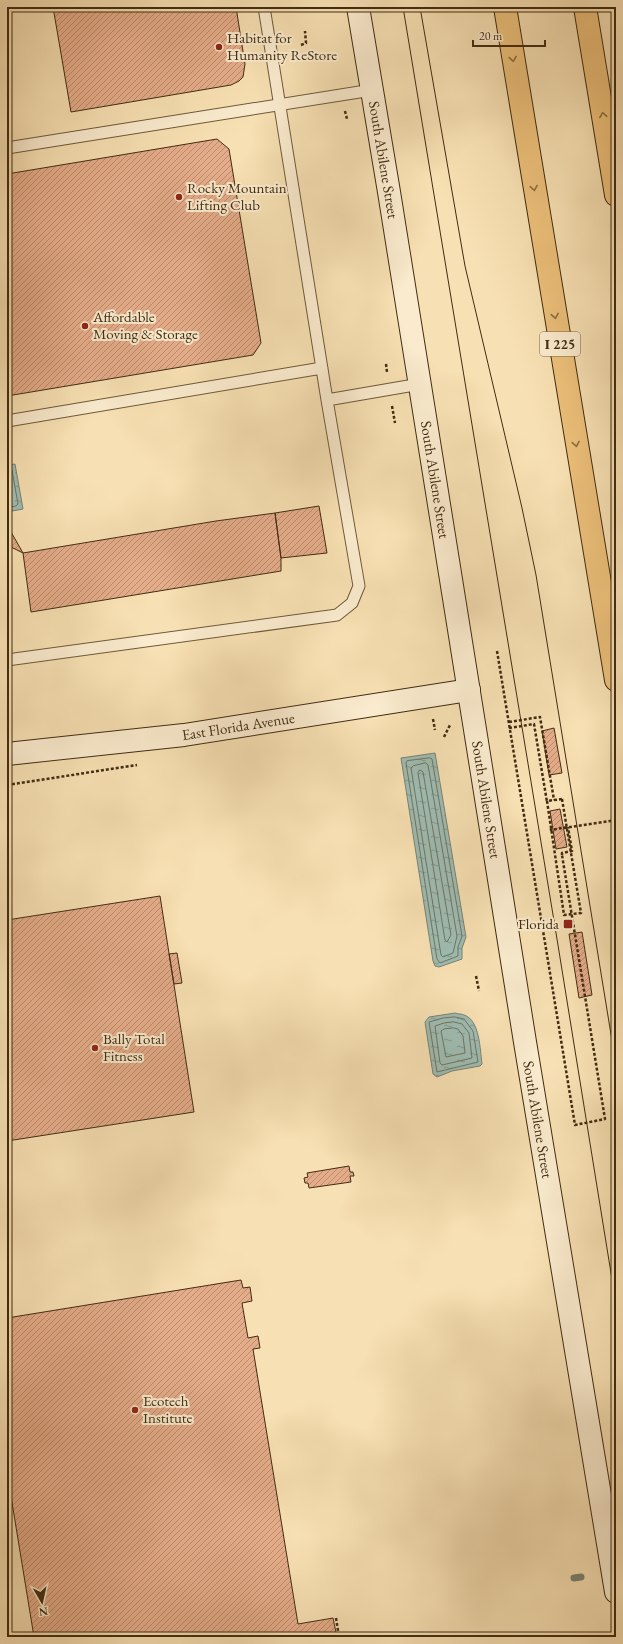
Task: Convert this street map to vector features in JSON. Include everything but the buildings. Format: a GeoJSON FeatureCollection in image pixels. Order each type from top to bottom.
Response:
{"type":"FeatureCollection","features":[{"type":"Feature","properties":{"kind":"highway","name":"I 225"},"geometry":{"type":"LineString","coordinates":[[505,7],[616,680]]}},
{"type":"Feature","properties":{"kind":"highway"},"geometry":{"type":"LineString","coordinates":[[585,7],[616,195]]}},
{"type":"Feature","properties":{"kind":"street","name":"South Abilene Street"},"geometry":{"type":"LineString","coordinates":[[358,7],[616,1592]]}},
{"type":"Feature","properties":{"kind":"street","name":"East Florida Avenue"},"geometry":{"type":"LineString","coordinates":[[7,754],[184,736],[469,690]]}},
{"type":"Feature","properties":{"kind":"lane"},"geometry":{"type":"LineString","coordinates":[[7,660],[337,615],[352,603],[359,586],[327,400],[264,7]]}},
{"type":"Feature","properties":{"kind":"lane"},"geometry":{"type":"LineString","coordinates":[[7,148],[372,90]]}},
{"type":"Feature","properties":{"kind":"lane"},"geometry":{"type":"LineString","coordinates":[[7,421],[322,368]]}},
{"type":"Feature","properties":{"kind":"lane"},"geometry":{"type":"LineString","coordinates":[[327,400],[420,384]]}},
{"type":"Feature","properties":{"kind":"path"},"geometry":{"type":"LineString","coordinates":[[301,45],[306,43],[305,31]]}},
{"type":"Feature","properties":{"kind":"path"},"geometry":{"type":"LineString","coordinates":[[497,651],[575,1125],[605,1119],[562,855],[562,853],[572,851],[566,828]]}},
{"type":"Feature","properties":{"kind":"path"},"geometry":{"type":"LineString","coordinates":[[508,722],[540,717],[554,800]]}},
{"type":"Feature","properties":{"kind":"path"},"geometry":{"type":"LineString","coordinates":[[510,728],[534,724],[546,801],[564,915],[581,913],[562,799],[546,801]]}},
{"type":"Feature","properties":{"kind":"path"},"geometry":{"type":"LineString","coordinates":[[7,785],[142,765]]}},
{"type":"Feature","properties":{"kind":"path"},"geometry":{"type":"LineString","coordinates":[[546,801],[551,830],[616,820]]}},
{"type":"Feature","properties":{"kind":"path"},"geometry":{"type":"LineString","coordinates":[[476,976],[478,991]]}},
{"type":"Feature","properties":{"kind":"path"},"geometry":{"type":"LineString","coordinates":[[336,1618],[339,1637]]}},
{"type":"Feature","properties":{"kind":"water"},"geometry":{"type":"Polygon","coordinates":[[[15,464],[23,509],[7,512],[7,465],[15,464]]]}},
{"type":"Feature","properties":{"kind":"water"},"geometry":{"type":"Polygon","coordinates":[[[435,753],[466,937],[462,948],[462,959],[439,967],[435,966],[433,961],[401,758],[435,753]]]}},
{"type":"Feature","properties":{"kind":"water"},"geometry":{"type":"Polygon","coordinates":[[[455,1013],[464,1015],[473,1023],[480,1044],[482,1064],[480,1066],[452,1071],[437,1077],[433,1074],[425,1022],[429,1017],[455,1013]]]}},
{"type":"Feature","properties":{"kind":"waterway"},"geometry":{"type":"LineString","coordinates":[[574,1578],[581,1577]]}},
{"type":"Feature","properties":{"kind":"tram line"},"geometry":{"type":"LineString","coordinates":[[403,7],[616,1304]]}},
{"type":"Feature","properties":{"kind":"tram line"},"geometry":{"type":"LineString","coordinates":[[420,7],[465,266],[522,508],[536,575],[616,1065]]}},
{"type":"Feature","properties":{"kind":"place","name":"Habitat for Humanity ReStore"},"geometry":{"type":"Point","coordinates":[219,47]}},
{"type":"Feature","properties":{"kind":"place","name":"Rocky Mountain Lifting Club"},"geometry":{"type":"Point","coordinates":[179,197]}},
{"type":"Feature","properties":{"kind":"place","name":"Affordable Moving & Storage"},"geometry":{"type":"Point","coordinates":[85,326]}},
{"type":"Feature","properties":{"kind":"place","name":"Florida"},"geometry":{"type":"Point","coordinates":[568,924]}},
{"type":"Feature","properties":{"kind":"place","name":"Bally Total Fitness"},"geometry":{"type":"Point","coordinates":[95,1048]}},
{"type":"Feature","properties":{"kind":"place","name":"Ecotech Institute"},"geometry":{"type":"Point","coordinates":[135,1410]}}]}
